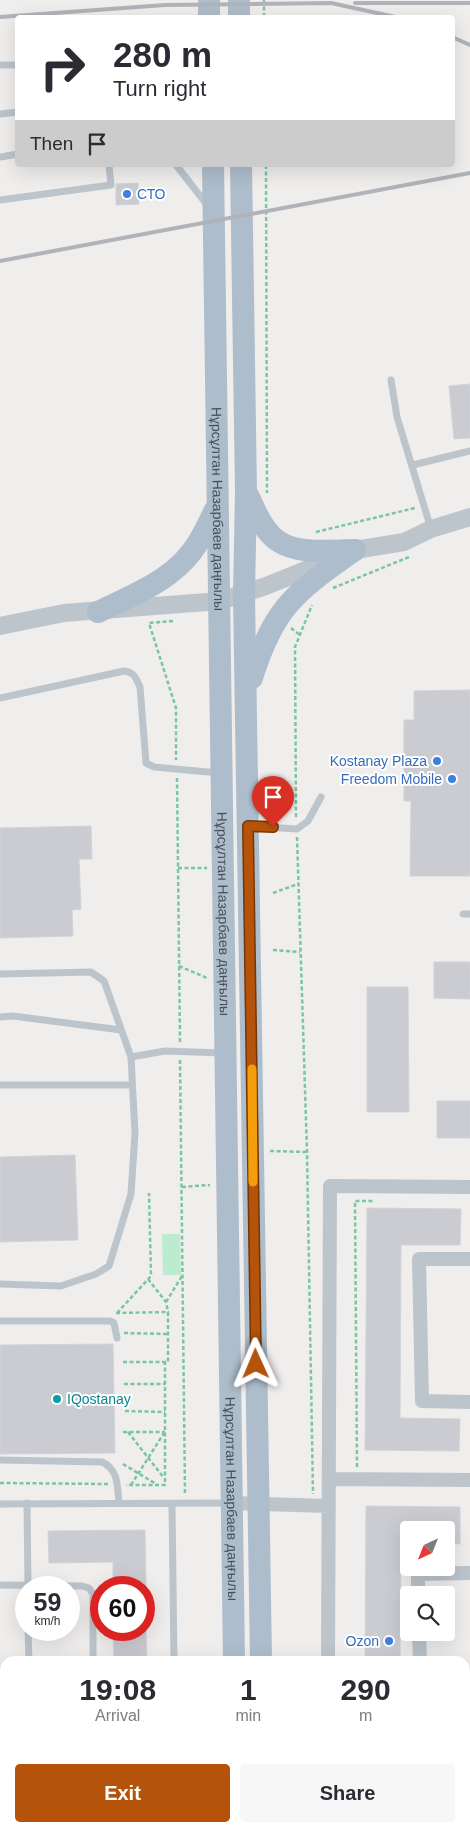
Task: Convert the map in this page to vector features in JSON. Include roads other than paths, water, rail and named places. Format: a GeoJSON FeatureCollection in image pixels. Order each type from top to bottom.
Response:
{"type":"FeatureCollection","features":[{"type":"Feature","properties":{"kind":"main road"},"geometry":{"type":"LineString","coordinates":[[209,0],[210,15]]}},
{"type":"Feature","properties":{"kind":"main road"},"geometry":{"type":"LineString","coordinates":[[239,0],[239,15]]}},
{"type":"Feature","properties":{"kind":"main road","name":"Нұрсұлтан Назарбаев даңғылы"},"geometry":{"type":"LineString","coordinates":[[213,167],[216,507],[220,601],[230,1503],[234,1656]]}},
{"type":"Feature","properties":{"kind":"main road","name":"Нұрсұлтан Назарбаев даңғылы"},"geometry":{"type":"LineString","coordinates":[[241,167],[256,494],[245,565],[244,594],[261,1656]]}},
{"type":"Feature","properties":{"kind":"main road"},"geometry":{"type":"LineString","coordinates":[[256,494],[261,521],[277,540],[300,549],[355,550]]}},
{"type":"Feature","properties":{"kind":"main road"},"geometry":{"type":"LineString","coordinates":[[98,612],[150,587],[176,569],[199,542],[216,507]]}},
{"type":"Feature","properties":{"kind":"main road"},"geometry":{"type":"LineString","coordinates":[[246,699],[261,650],[277,618],[307,584],[355,550]]}},
{"type":"Feature","properties":{"kind":"street"},"geometry":{"type":"LineString","coordinates":[[0,626],[64,613],[98,612],[220,601],[244,594],[355,550],[404,542],[432,529],[470,517]]}},
{"type":"Feature","properties":{"kind":"street"},"geometry":{"type":"LineString","coordinates":[[328,1656],[330,1186],[470,1187]]}},
{"type":"Feature","properties":{"kind":"street"},"geometry":{"type":"LineString","coordinates":[[470,1259],[419,1259],[422,1401],[470,1402]]}},
{"type":"Feature","properties":{"kind":"street"},"geometry":{"type":"LineString","coordinates":[[329,1479],[470,1480]]}},
{"type":"Feature","properties":{"kind":"street"},"geometry":{"type":"LineString","coordinates":[[230,1503],[329,1506]]}},
{"type":"Feature","properties":{"kind":"street"},"geometry":{"type":"LineString","coordinates":[[418,1586],[418,1574],[470,1573]]}},
{"type":"Feature","properties":{"kind":"street"},"geometry":{"type":"LineString","coordinates":[[419,1641],[420,1656]]}},
{"type":"Feature","properties":{"kind":"lane"},"geometry":{"type":"LineString","coordinates":[[0,66],[15,65]]}},
{"type":"Feature","properties":{"kind":"lane"},"geometry":{"type":"LineString","coordinates":[[0,114],[15,112]]}},
{"type":"Feature","properties":{"kind":"lane"},"geometry":{"type":"LineString","coordinates":[[0,157],[15,154]]}},
{"type":"Feature","properties":{"kind":"lane"},"geometry":{"type":"LineString","coordinates":[[0,200],[111,185],[109,167]]}},
{"type":"Feature","properties":{"kind":"lane"},"geometry":{"type":"LineString","coordinates":[[178,167],[214,214]]}},
{"type":"Feature","properties":{"kind":"lane"},"geometry":{"type":"LineString","coordinates":[[391,380],[397,417],[432,529]]}},
{"type":"Feature","properties":{"kind":"lane"},"geometry":{"type":"LineString","coordinates":[[413,465],[470,451]]}},
{"type":"Feature","properties":{"kind":"lane"},"geometry":{"type":"LineString","coordinates":[[0,698],[124,671],[131,672],[140,687],[146,763],[154,767],[222,773]]}},
{"type":"Feature","properties":{"kind":"lane"},"geometry":{"type":"LineString","coordinates":[[248,826],[296,829],[308,821],[321,797]]}},
{"type":"Feature","properties":{"kind":"lane"},"geometry":{"type":"LineString","coordinates":[[0,974],[91,972],[104,981],[131,1058],[135,1133],[132,1194],[109,1266],[96,1274],[61,1286],[0,1284]]}},
{"type":"Feature","properties":{"kind":"lane"},"geometry":{"type":"LineString","coordinates":[[0,1017],[13,1016],[121,1030]]}},
{"type":"Feature","properties":{"kind":"lane"},"geometry":{"type":"LineString","coordinates":[[131,1058],[165,1051],[226,1053]]}},
{"type":"Feature","properties":{"kind":"lane"},"geometry":{"type":"LineString","coordinates":[[0,1085],[132,1085]]}},
{"type":"Feature","properties":{"kind":"lane"},"geometry":{"type":"LineString","coordinates":[[0,1321],[110,1321],[114,1323],[120,1336]]}},
{"type":"Feature","properties":{"kind":"lane"},"geometry":{"type":"LineString","coordinates":[[0,1460],[102,1462],[110,1466],[115,1472],[119,1502]]}},
{"type":"Feature","properties":{"kind":"lane"},"geometry":{"type":"LineString","coordinates":[[0,1504],[230,1503]]}},
{"type":"Feature","properties":{"kind":"lane"},"geometry":{"type":"LineString","coordinates":[[26,1504],[28,1576]]}},
{"type":"Feature","properties":{"kind":"lane"},"geometry":{"type":"LineString","coordinates":[[172,1504],[174,1656]]}},
{"type":"Feature","properties":{"kind":"lane"},"geometry":{"type":"LineString","coordinates":[[0,1585],[15,1586]]}},
{"type":"Feature","properties":{"kind":"lane"},"geometry":{"type":"LineString","coordinates":[[80,1586],[89,1588],[93,1594],[93,1656]]}},
{"type":"Feature","properties":{"kind":"lane"},"geometry":{"type":"LineString","coordinates":[[28,1641],[29,1656]]}},
{"type":"Feature","properties":{"kind":"railway"},"geometry":{"type":"LineString","coordinates":[[28,15],[165,5],[331,3],[386,15]]}},
{"type":"Feature","properties":{"kind":"railway"},"geometry":{"type":"LineString","coordinates":[[355,3],[470,3]]}},
{"type":"Feature","properties":{"kind":"railway"},"geometry":{"type":"LineString","coordinates":[[0,17],[15,16]]}},
{"type":"Feature","properties":{"kind":"railway"},"geometry":{"type":"LineString","coordinates":[[455,38],[470,45]]}},
{"type":"Feature","properties":{"kind":"railway"},"geometry":{"type":"LineString","coordinates":[[0,261],[470,173]]}},
{"type":"Feature","properties":{"kind":"place","name":"СТО"},"geometry":{"type":"Point","coordinates":[127,194]}},
{"type":"Feature","properties":{"kind":"place","name":"Kostanay Plaza"},"geometry":{"type":"Point","coordinates":[437,761]}},
{"type":"Feature","properties":{"kind":"place","name":"Freedom Mobile"},"geometry":{"type":"Point","coordinates":[452,779]}},
{"type":"Feature","properties":{"kind":"place","name":"IQostanay"},"geometry":{"type":"Point","coordinates":[57,1399]}},
{"type":"Feature","properties":{"kind":"place","name":"Ozon"},"geometry":{"type":"Point","coordinates":[389,1641]}}]}
